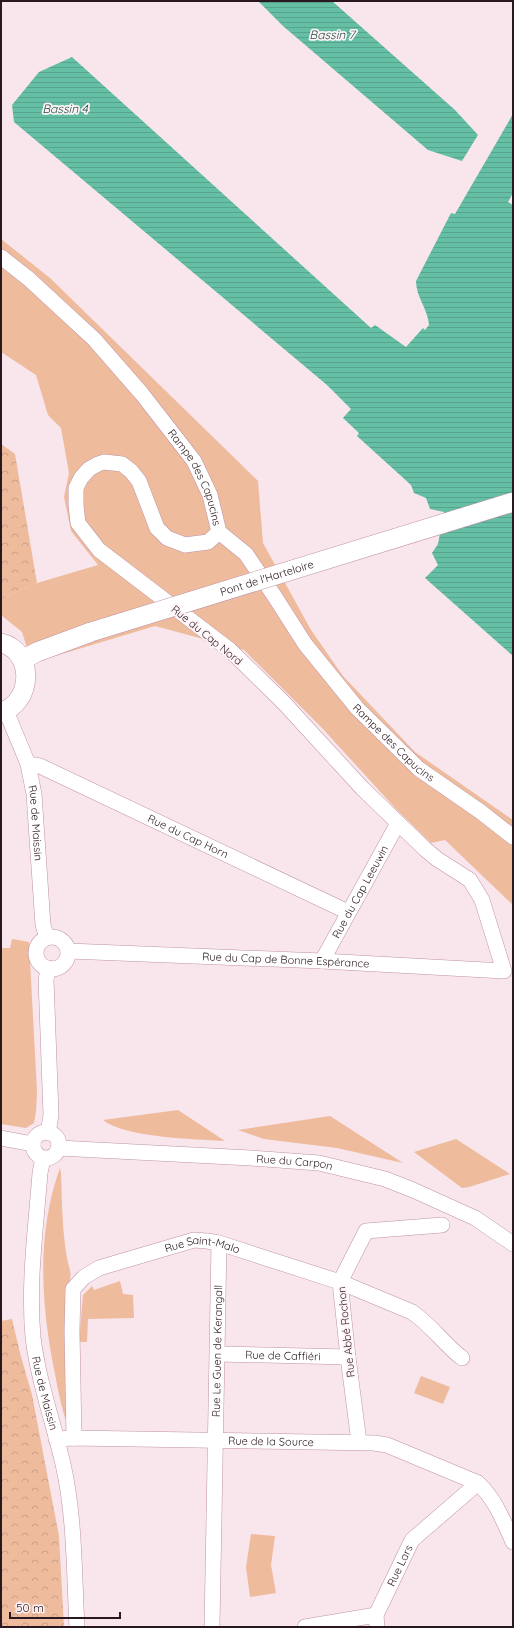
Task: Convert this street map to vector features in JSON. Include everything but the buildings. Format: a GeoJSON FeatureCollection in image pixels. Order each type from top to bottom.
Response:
{"type":"FeatureCollection","features":[{"type":"Feature","properties":{"kind":"main road","name":"Pont de l'Harteloire"},"geometry":{"type":"LineString","coordinates":[[22,660],[37,652],[91,632],[513,502]]}},
{"type":"Feature","properties":{"kind":"main road"},"geometry":{"type":"LineString","coordinates":[[1,643],[14,650],[22,660],[27,678],[21,697],[15,705],[4,712]]}},
{"type":"Feature","properties":{"kind":"street","name":"Rampe des Capucins"},"geometry":{"type":"LineString","coordinates":[[1,257],[29,279],[94,340],[142,394],[194,461],[210,495],[219,532],[246,554],[305,644],[357,708],[419,769],[481,812],[513,837]]}},
{"type":"Feature","properties":{"kind":"street","name":"Rue du Cap Nord"},"geometry":{"type":"LineString","coordinates":[[219,532],[208,542],[185,545],[167,538],[158,528],[139,481],[132,471],[122,464],[104,462],[93,466],[81,478],[76,488],[78,523],[99,550],[230,650],[284,703],[362,788],[398,823],[437,859],[470,880],[482,900],[504,971]]}},
{"type":"Feature","properties":{"kind":"street","name":"Rue de Maissin"},"geometry":{"type":"LineString","coordinates":[[4,712],[28,764],[34,794],[43,925],[47,938]]}},
{"type":"Feature","properties":{"kind":"street","name":"Rue du Cap Horn"},"geometry":{"type":"LineString","coordinates":[[28,764],[40,766],[348,912]]}},
{"type":"Feature","properties":{"kind":"street","name":"Rue du Cap Leeuwin"},"geometry":{"type":"LineString","coordinates":[[322,961],[398,823]]}},
{"type":"Feature","properties":{"kind":"street"},"geometry":{"type":"LineString","coordinates":[[47,938],[59,939],[68,950],[68,956],[63,964],[54,969],[40,963],[37,953],[41,942],[47,938]]}},
{"type":"Feature","properties":{"kind":"street","name":"Rue du Cap de Bonne Espérance"},"geometry":{"type":"LineString","coordinates":[[68,950],[322,961],[504,971]]}},
{"type":"Feature","properties":{"kind":"street"},"geometry":{"type":"LineString","coordinates":[[48,1132],[50,1115],[46,979],[49,968]]}},
{"type":"Feature","properties":{"kind":"street"},"geometry":{"type":"LineString","coordinates":[[48,1132],[58,1140],[58,1148],[53,1156],[43,1158],[34,1152],[33,1144],[36,1136],[48,1132]]}},
{"type":"Feature","properties":{"kind":"street"},"geometry":{"type":"LineString","coordinates":[[1,1138],[33,1144]]}},
{"type":"Feature","properties":{"kind":"street","name":"Rue du Carpon"},"geometry":{"type":"LineString","coordinates":[[58,1148],[319,1163],[385,1179],[413,1190],[475,1218],[513,1244]]}},
{"type":"Feature","properties":{"kind":"street","name":"Rue de Maissin"},"geometry":{"type":"LineString","coordinates":[[43,1158],[40,1173],[33,1271],[32,1311],[37,1362],[63,1464],[71,1510],[77,1627]]}},
{"type":"Feature","properties":{"kind":"street","name":"Rue Abbé Rochon"},"geometry":{"type":"LineString","coordinates":[[359,1442],[340,1282],[366,1232],[442,1225]]}},
{"type":"Feature","properties":{"kind":"street","name":"Rue Saint-Malo"},"geometry":{"type":"LineString","coordinates":[[74,1438],[72,1331],[73,1289],[84,1277],[99,1268],[194,1240],[219,1243],[340,1282],[412,1312],[421,1317],[449,1347],[462,1358]]}},
{"type":"Feature","properties":{"kind":"street","name":"Rue Le Guen de Kerangall"},"geometry":{"type":"LineString","coordinates":[[212,1627],[219,1243]]}},
{"type":"Feature","properties":{"kind":"street","name":"Rue de Caffiéri"},"geometry":{"type":"LineString","coordinates":[[218,1354],[348,1357]]}},
{"type":"Feature","properties":{"kind":"street","name":"Rue de la Source"},"geometry":{"type":"LineString","coordinates":[[56,1439],[359,1442],[387,1445],[478,1484]]}},
{"type":"Feature","properties":{"kind":"street"},"geometry":{"type":"LineString","coordinates":[[478,1484],[487,1492],[496,1505],[513,1542]]}},
{"type":"Feature","properties":{"kind":"street","name":"Rue Lars"},"geometry":{"type":"LineString","coordinates":[[376,1621],[412,1540],[478,1484]]}},
{"type":"Feature","properties":{"kind":"street"},"geometry":{"type":"LineString","coordinates":[[306,1627],[376,1621]]}},
{"type":"Feature","properties":{"kind":"green space"},"geometry":{"type":"Polygon","coordinates":[[[1,239],[50,278],[258,481],[263,543],[311,630],[343,676],[415,752],[513,820],[513,905],[445,840],[431,843],[396,809],[323,729],[244,650],[155,626],[32,663],[22,632],[1,615],[1,599],[37,583],[98,565],[71,531],[64,497],[69,473],[61,428],[48,415],[36,375],[1,352],[1,239]]]}},
{"type":"Feature","properties":{"kind":"green space"},"geometry":{"type":"Polygon","coordinates":[[[1,444],[15,454],[37,583],[1,599],[1,444]]]}},
{"type":"Feature","properties":{"kind":"green space"},"geometry":{"type":"Polygon","coordinates":[[[12,939],[29,942],[37,1091],[34,1123],[26,1128],[1,1124],[1,948],[10,948],[12,939]]]}},
{"type":"Feature","properties":{"kind":"green space"},"geometry":{"type":"Polygon","coordinates":[[[178,1110],[225,1141],[144,1134],[127,1131],[103,1120],[178,1110]]]}},
{"type":"Feature","properties":{"kind":"green space"},"geometry":{"type":"Polygon","coordinates":[[[330,1116],[403,1163],[337,1148],[264,1139],[238,1130],[330,1116]]]}},
{"type":"Feature","properties":{"kind":"green space"},"geometry":{"type":"Polygon","coordinates":[[[456,1139],[510,1174],[462,1188],[414,1152],[456,1139]]]}},
{"type":"Feature","properties":{"kind":"green space"},"geometry":{"type":"Polygon","coordinates":[[[60,1168],[64,1237],[67,1261],[71,1273],[65,1332],[68,1427],[59,1394],[50,1348],[46,1322],[43,1270],[47,1218],[52,1193],[60,1168]]]}},
{"type":"Feature","properties":{"kind":"green space"},"geometry":{"type":"Polygon","coordinates":[[[120,1281],[123,1294],[133,1295],[134,1318],[88,1319],[87,1342],[79,1342],[83,1295],[92,1286],[94,1290],[120,1281]]]}},
{"type":"Feature","properties":{"kind":"green space"},"geometry":{"type":"Polygon","coordinates":[[[12,1319],[32,1395],[59,1536],[64,1627],[1,1627],[1,1321],[12,1319]]]}},
{"type":"Feature","properties":{"kind":"green space"},"geometry":{"type":"Polygon","coordinates":[[[421,1376],[450,1387],[443,1404],[414,1393],[421,1376]]]}},
{"type":"Feature","properties":{"kind":"green space"},"geometry":{"type":"Polygon","coordinates":[[[251,1534],[275,1536],[271,1565],[276,1593],[250,1597],[246,1567],[251,1534]]]}},
{"type":"Feature","properties":{"kind":"water","name":"Bassin 7"},"geometry":{"type":"Polygon","coordinates":[[[258,1],[332,1],[455,110],[478,135],[462,161],[428,150],[283,26],[258,1]]]}},
{"type":"Feature","properties":{"kind":"water","name":"Bassin 4"},"geometry":{"type":"Polygon","coordinates":[[[72,57],[371,328],[375,325],[406,347],[423,328],[425,330],[429,325],[416,281],[451,213],[455,214],[513,114],[513,193],[508,202],[513,205],[513,656],[425,578],[438,565],[432,553],[438,544],[444,512],[430,509],[426,498],[414,493],[411,485],[357,436],[359,433],[343,418],[351,409],[327,385],[14,122],[12,105],[39,72],[72,57]]]}}]}
